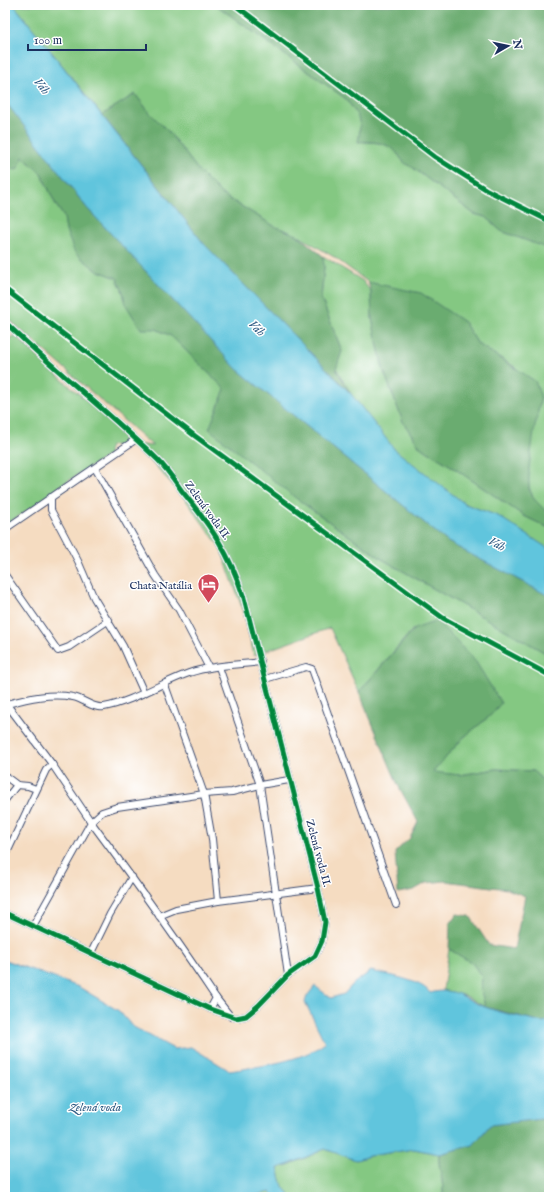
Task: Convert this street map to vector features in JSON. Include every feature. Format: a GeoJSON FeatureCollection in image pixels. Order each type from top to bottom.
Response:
{"type":"FeatureCollection","features":[{"type":"Feature","properties":{"kind":"street","name":"Zelená voda II."},"geometry":{"type":"LineString","coordinates":[[5,322],[159,461],[212,529],[224,548],[235,572],[244,598],[289,780],[318,888],[325,922],[319,951],[310,961],[288,975],[251,1013],[241,1018],[231,1017]]}},
{"type":"Feature","properties":{"kind":"street"},"geometry":{"type":"LineString","coordinates":[[5,529],[135,440]]}},
{"type":"Feature","properties":{"kind":"street"},"geometry":{"type":"LineString","coordinates":[[94,468],[155,575],[179,610],[209,668]]}},
{"type":"Feature","properties":{"kind":"street"},"geometry":{"type":"LineString","coordinates":[[51,497],[51,510],[78,561],[94,598],[123,646],[144,693]]}},
{"type":"Feature","properties":{"kind":"street"},"geometry":{"type":"LineString","coordinates":[[39,506],[51,510]]}},
{"type":"Feature","properties":{"kind":"street"},"geometry":{"type":"LineString","coordinates":[[5,575],[58,651],[76,643],[108,620]]}},
{"type":"Feature","properties":{"kind":"street"},"geometry":{"type":"LineString","coordinates":[[231,1017],[216,998],[132,877],[91,822],[52,764],[6,703],[51,695],[74,697],[94,707],[100,707],[144,693],[187,674],[209,668],[261,662]]}},
{"type":"Feature","properties":{"kind":"street"},"geometry":{"type":"LineString","coordinates":[[219,667],[260,785],[288,975]]}},
{"type":"Feature","properties":{"kind":"street"},"geometry":{"type":"LineString","coordinates":[[265,679],[306,667],[312,669],[396,905]]}},
{"type":"Feature","properties":{"kind":"street"},"geometry":{"type":"LineString","coordinates":[[164,685],[204,794],[211,832],[218,901]]}},
{"type":"Feature","properties":{"kind":"street"},"geometry":{"type":"LineString","coordinates":[[5,857],[36,789],[46,770],[52,764]]}},
{"type":"Feature","properties":{"kind":"street"},"geometry":{"type":"LineString","coordinates":[[5,776],[17,786],[28,786],[36,789]]}},
{"type":"Feature","properties":{"kind":"street"},"geometry":{"type":"LineString","coordinates":[[33,926],[91,822],[102,812],[117,807],[204,794],[232,792],[289,780]]}},
{"type":"Feature","properties":{"kind":"street"},"geometry":{"type":"LineString","coordinates":[[5,800],[17,786]]}},
{"type":"Feature","properties":{"kind":"street"},"geometry":{"type":"LineString","coordinates":[[91,953],[110,914],[132,877]]}},
{"type":"Feature","properties":{"kind":"street","name":"Zelená voda II."},"geometry":{"type":"LineString","coordinates":[[159,916],[176,909],[218,901],[318,888]]}},
{"type":"Feature","properties":{"kind":"street"},"geometry":{"type":"LineString","coordinates":[[5,913],[210,1009],[231,1017]]}},
{"type":"Feature","properties":{"kind":"street"},"geometry":{"type":"LineString","coordinates":[[210,1009],[216,998]]}},
{"type":"Feature","properties":{"kind":"green space"},"geometry":{"type":"Polygon","coordinates":[[[14,5],[216,5],[346,99],[360,118],[364,142],[377,143],[390,147],[396,152],[404,163],[412,167],[474,214],[486,217],[501,231],[549,249],[549,514],[540,506],[531,494],[528,472],[531,444],[541,397],[515,367],[478,344],[464,322],[368,282],[334,257],[297,235],[274,226],[223,195],[199,171],[168,131],[149,112],[135,94],[102,115],[14,5]]]}},
{"type":"Feature","properties":{"kind":"green space"},"geometry":{"type":"Polygon","coordinates":[[[216,5],[549,5],[549,249],[501,231],[486,217],[474,214],[412,167],[404,163],[396,152],[388,146],[373,142],[358,142],[360,129],[357,115],[346,99],[216,5]]]}},
{"type":"Feature","properties":{"kind":"green space"},"geometry":{"type":"Polygon","coordinates":[[[135,94],[149,112],[168,131],[199,171],[223,195],[274,226],[297,235],[323,256],[324,268],[321,298],[342,351],[336,369],[351,394],[204,244],[102,115],[135,94]]]}},
{"type":"Feature","properties":{"kind":"green space"},"geometry":{"type":"Polygon","coordinates":[[[5,101],[87,208],[237,369],[448,542],[549,596],[549,655],[382,559],[297,499],[209,429],[225,389],[171,336],[156,329],[141,329],[126,305],[123,292],[117,278],[96,270],[75,253],[66,231],[64,217],[56,205],[41,173],[23,157],[17,170],[5,167],[5,101]]]}},
{"type":"Feature","properties":{"kind":"green space"},"geometry":{"type":"Polygon","coordinates":[[[23,157],[41,173],[56,205],[64,217],[66,231],[96,270],[117,278],[123,292],[126,305],[156,329],[171,336],[225,389],[297,499],[382,559],[549,655],[549,786],[533,771],[496,769],[460,775],[432,773],[463,738],[491,715],[413,629],[359,692],[330,628],[254,655],[244,613],[220,547],[182,495],[135,444],[153,446],[5,316],[5,167],[17,170],[23,157]]]}},
{"type":"Feature","properties":{"kind":"green space"},"geometry":{"type":"Polygon","coordinates":[[[323,256],[363,281],[371,292],[372,319],[383,369],[403,422],[420,447],[448,464],[524,516],[549,528],[549,549],[498,516],[465,504],[395,450],[351,394],[336,368],[342,351],[321,298],[324,268],[323,256]]]}},
{"type":"Feature","properties":{"kind":"green space"},"geometry":{"type":"Polygon","coordinates":[[[368,282],[421,293],[464,322],[478,344],[535,381],[541,397],[534,431],[529,468],[529,489],[535,500],[549,514],[549,528],[524,516],[448,464],[420,447],[403,422],[383,369],[372,319],[371,292],[368,282]]]}},
{"type":"Feature","properties":{"kind":"green space"},"geometry":{"type":"Polygon","coordinates":[[[15,335],[58,376],[113,423],[124,437],[122,445],[118,447],[115,445],[110,446],[108,451],[109,455],[63,484],[39,503],[5,525],[5,341],[15,335]]]}},
{"type":"Feature","properties":{"kind":"green space"},"geometry":{"type":"Polygon","coordinates":[[[437,621],[476,662],[501,703],[491,715],[463,738],[433,772],[460,775],[496,769],[533,771],[549,786],[549,1021],[542,1022],[485,1007],[481,990],[482,977],[472,963],[449,949],[450,924],[457,914],[470,916],[489,945],[514,949],[525,896],[507,889],[445,881],[426,883],[414,890],[398,893],[395,852],[410,838],[418,822],[398,785],[359,692],[414,629],[437,621]]]}},
{"type":"Feature","properties":{"kind":"green space"},"geometry":{"type":"Polygon","coordinates":[[[449,949],[473,963],[482,977],[481,990],[485,1007],[466,996],[443,990],[449,949]]]}},
{"type":"Feature","properties":{"kind":"green space"},"geometry":{"type":"Polygon","coordinates":[[[549,1118],[549,1197],[443,1197],[439,1154],[473,1145],[490,1125],[549,1118]]]}},
{"type":"Feature","properties":{"kind":"green space"},"geometry":{"type":"Polygon","coordinates":[[[325,1149],[356,1160],[369,1156],[414,1149],[439,1154],[443,1197],[291,1197],[283,1187],[278,1168],[325,1149]]]}},
{"type":"Feature","properties":{"kind":"green space"},"geometry":{"type":"Polygon","coordinates":[[[271,1192],[276,1197],[246,1197],[271,1192]]]}},
{"type":"Feature","properties":{"kind":"water","name":"Váh"},"geometry":{"type":"Polygon","coordinates":[[[5,5],[14,5],[204,244],[351,394],[395,450],[465,504],[498,516],[549,549],[549,596],[448,542],[237,369],[87,208],[5,101],[5,5]]]}},
{"type":"Feature","properties":{"kind":"water","name":"Zelená voda"},"geometry":{"type":"Polygon","coordinates":[[[5,960],[79,987],[119,1011],[132,1026],[174,1049],[191,1047],[230,1071],[292,1059],[304,1055],[325,1043],[305,1002],[307,996],[315,986],[331,998],[344,994],[354,983],[371,971],[412,981],[426,988],[430,993],[439,991],[453,992],[477,1004],[499,1012],[542,1022],[549,1021],[549,1118],[490,1125],[473,1145],[439,1154],[414,1149],[369,1156],[356,1160],[325,1149],[278,1168],[283,1187],[291,1197],[276,1197],[271,1192],[246,1197],[5,1197],[5,960]]]}},
{"type":"Feature","properties":{"kind":"cycle path"},"geometry":{"type":"LineString","coordinates":[[235,5],[435,157],[487,190],[549,221]]}},
{"type":"Feature","properties":{"kind":"cycle path"},"geometry":{"type":"LineString","coordinates":[[5,289],[195,436],[443,618],[549,675]]}},
{"type":"Feature","properties":{"kind":"cycle path"},"geometry":{"type":"LineString","coordinates":[[5,322],[158,460],[168,471],[211,529],[226,554],[244,598],[318,888],[325,922],[322,941],[315,956],[288,975],[258,1006],[246,1016],[236,1018],[210,1009],[5,913]]}},
{"type":"Feature","properties":{"kind":"place","name":"Chata Natália"},"geometry":{"type":"Point","coordinates":[208,604]}}]}
